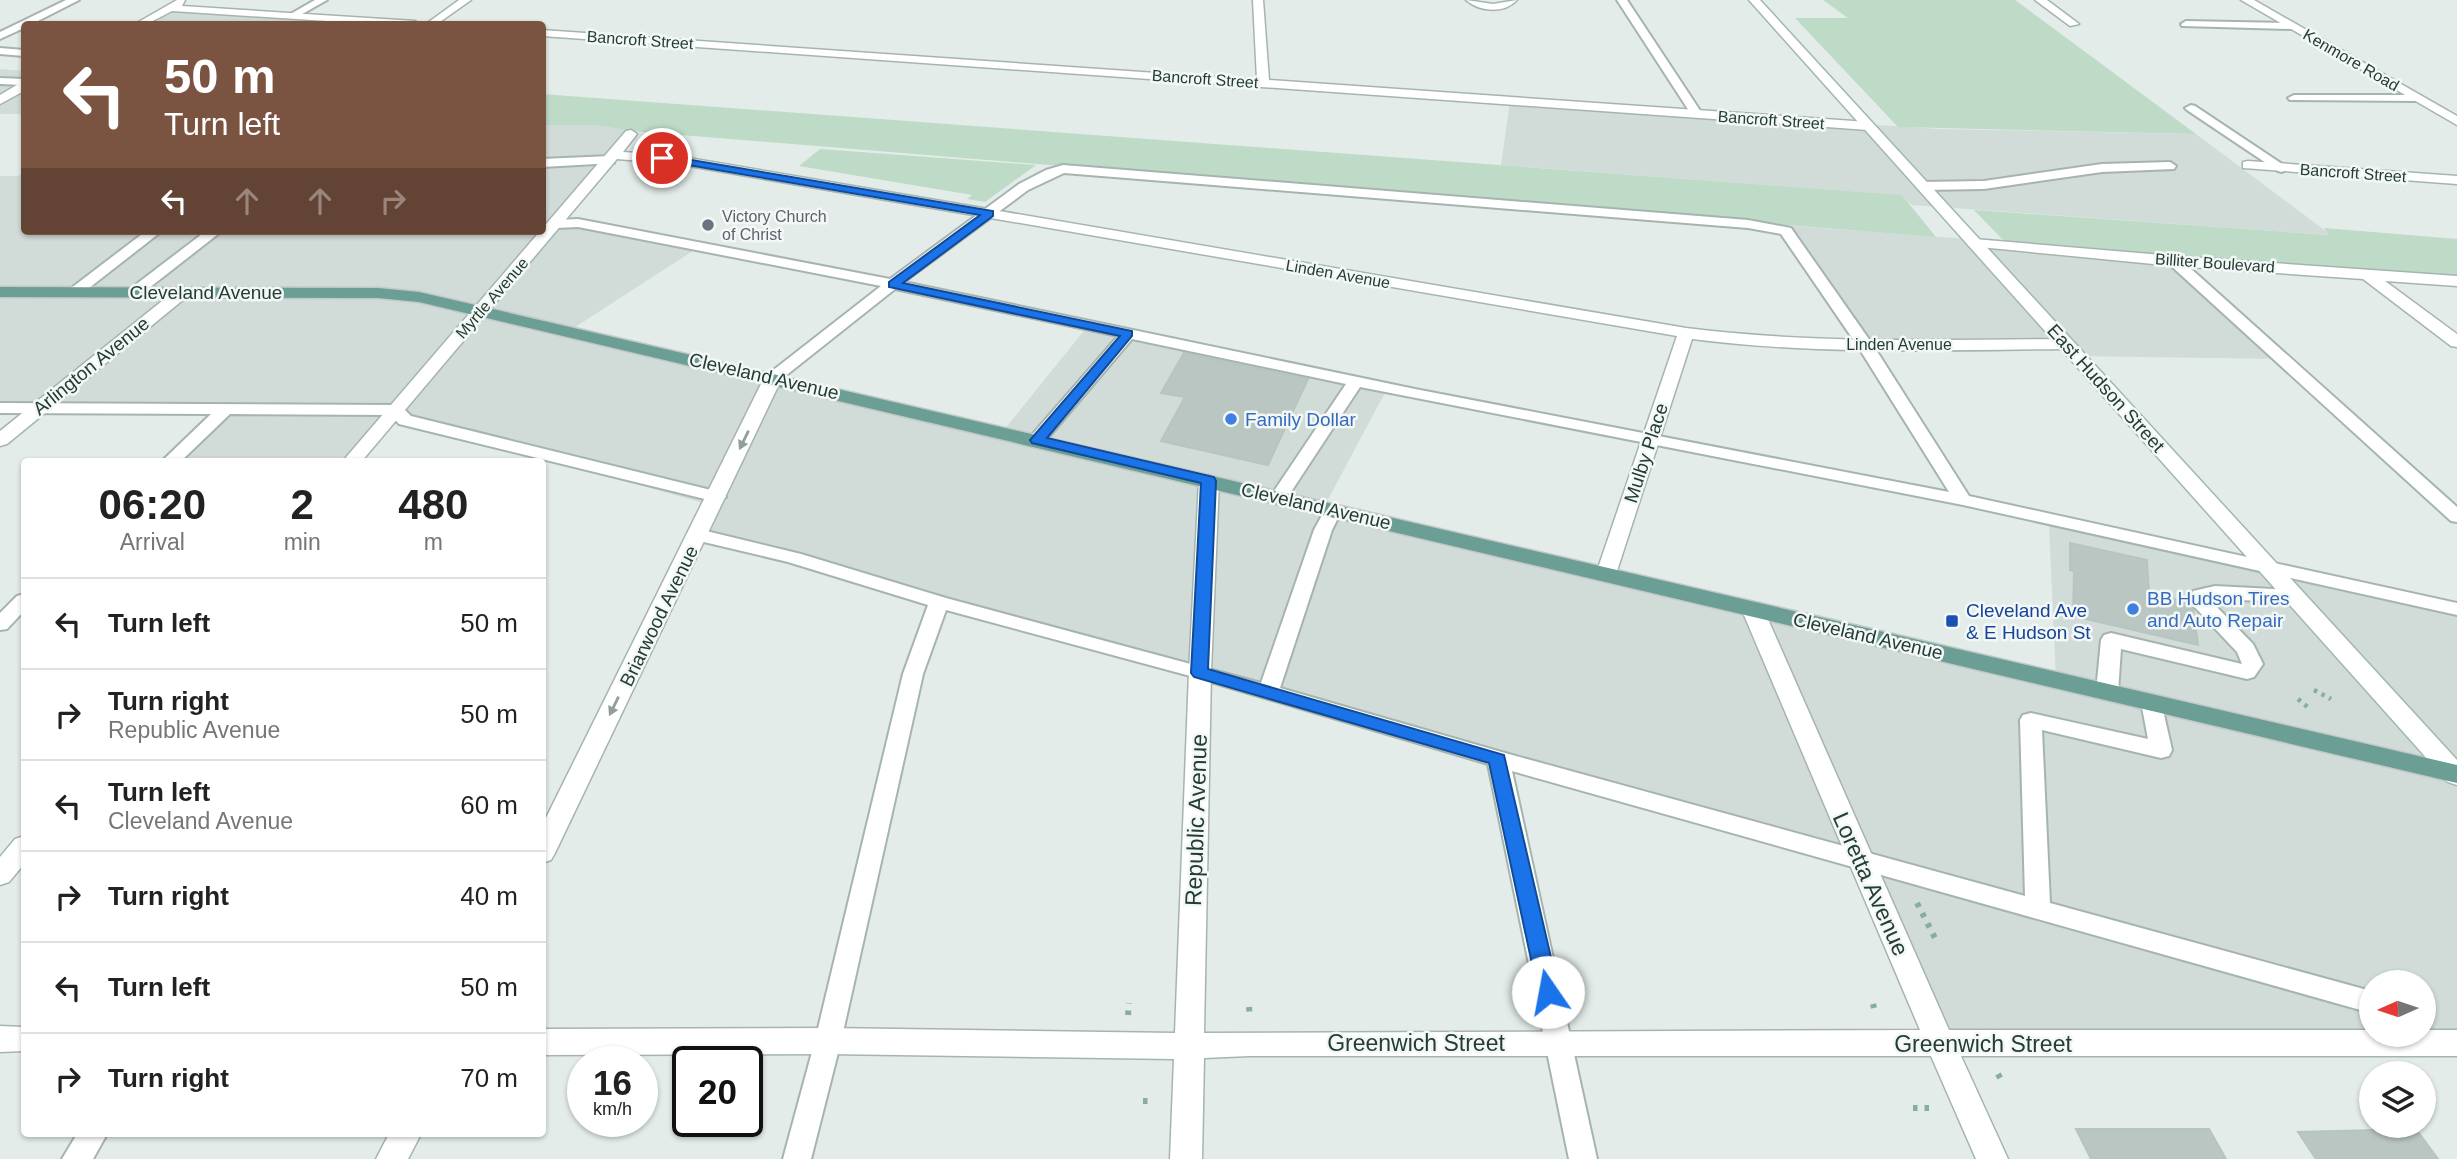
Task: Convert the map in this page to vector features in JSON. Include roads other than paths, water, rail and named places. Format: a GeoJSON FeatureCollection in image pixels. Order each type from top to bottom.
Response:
{"type":"FeatureCollection","features":[{"type":"Feature","properties":{"kind":"main road","name":"Cleveland Avenue"},"geometry":{"type":"LineString","coordinates":[[0,292],[378,293],[419,297],[2456,774]]}},
{"type":"Feature","properties":{"kind":"street"},"geometry":{"type":"LineString","coordinates":[[146,21],[185,0]]}},
{"type":"Feature","properties":{"kind":"street"},"geometry":{"type":"LineString","coordinates":[[435,21],[466,0]]}},
{"type":"Feature","properties":{"kind":"street"},"geometry":{"type":"LineString","coordinates":[[1258,0],[1263,83]]}},
{"type":"Feature","properties":{"kind":"street"},"geometry":{"type":"LineString","coordinates":[[1471,0],[1477,4],[1495,6],[1507,5],[1512,0]]}},
{"type":"Feature","properties":{"kind":"street","name":"East Hudson Street"},"geometry":{"type":"LineString","coordinates":[[1754,0],[2456,774]]}},
{"type":"Feature","properties":{"kind":"street"},"geometry":{"type":"LineString","coordinates":[[2040,0],[2074,24]]}},
{"type":"Feature","properties":{"kind":"street","name":"Kenmore Road"},"geometry":{"type":"LineString","coordinates":[[2246,0],[2457,121]]}},
{"type":"Feature","properties":{"kind":"street"},"geometry":{"type":"LineString","coordinates":[[171,8],[369,21]]}},
{"type":"Feature","properties":{"kind":"street","name":"Bancroft Street"},"geometry":{"type":"LineString","coordinates":[[546,33],[1868,125]]}},
{"type":"Feature","properties":{"kind":"street"},"geometry":{"type":"LineString","coordinates":[[0,100],[21,86]]}},
{"type":"Feature","properties":{"kind":"street","name":"Myrtle Avenue"},"geometry":{"type":"LineString","coordinates":[[555,216],[612,158],[631,134]]}},
{"type":"Feature","properties":{"kind":"street","name":"Linden Avenue"},"geometry":{"type":"LineString","coordinates":[[612,158],[677,160],[1732,339],[1865,345],[2066,344]]}},
{"type":"Feature","properties":{"kind":"street","name":"Bancroft Street"},"geometry":{"type":"LineString","coordinates":[[2248,165],[2457,180]]}},
{"type":"Feature","properties":{"kind":"street","name":"Myrtle Avenue"},"geometry":{"type":"LineString","coordinates":[[354,458],[482,310],[540,235]]}},
{"type":"Feature","properties":{"kind":"street","name":"Billiter Boulevard"},"geometry":{"type":"LineString","coordinates":[[1974,243],[2174,261],[2457,281]]}},
{"type":"Feature","properties":{"kind":"street"},"geometry":{"type":"LineString","coordinates":[[2366,273],[2457,342]]}},
{"type":"Feature","properties":{"kind":"street","name":"Arlington Avenue"},"geometry":{"type":"LineString","coordinates":[[0,440],[183,292]]}},
{"type":"Feature","properties":{"kind":"street","name":"Mulby Place"},"geometry":{"type":"LineString","coordinates":[[1606,574],[1686,333]]}},
{"type":"Feature","properties":{"kind":"street","name":"Briarwood Avenue"},"geometry":{"type":"LineString","coordinates":[[546,845],[774,378]]}},
{"type":"Feature","properties":{"kind":"street","name":"Republic Avenue"},"geometry":{"type":"LineString","coordinates":[[1186,1159],[1200,673],[1209,481]]}},
{"type":"Feature","properties":{"kind":"street","name":"Loretta Avenue"},"geometry":{"type":"LineString","coordinates":[[1752,608],[1858,858],[1992,1159]]}},
{"type":"Feature","properties":{"kind":"street"},"geometry":{"type":"LineString","coordinates":[[0,875],[21,850]]}},
{"type":"Feature","properties":{"kind":"street"},"geometry":{"type":"LineString","coordinates":[[0,1039],[21,1039]]}},
{"type":"Feature","properties":{"kind":"street","name":"Greenwich Street"},"geometry":{"type":"LineString","coordinates":[[546,1042],[828,1041],[1189,1046],[1237,1043],[1943,1044],[2442,1039]]}},
{"type":"Feature","properties":{"kind":"street"},"geometry":{"type":"LineString","coordinates":[[393,1159],[404,1137]]}},
{"type":"Feature","properties":{"kind":"lane"},"geometry":{"type":"LineString","coordinates":[[31,21],[74,0]]}},
{"type":"Feature","properties":{"kind":"lane"},"geometry":{"type":"LineString","coordinates":[[292,16],[322,0]]}},
{"type":"Feature","properties":{"kind":"lane"},"geometry":{"type":"LineString","coordinates":[[1622,0],[1697,115]]}},
{"type":"Feature","properties":{"kind":"lane"},"geometry":{"type":"LineString","coordinates":[[2186,24],[2291,26]]}},
{"type":"Feature","properties":{"kind":"lane"},"geometry":{"type":"LineString","coordinates":[[0,36],[21,26]]}},
{"type":"Feature","properties":{"kind":"lane"},"geometry":{"type":"LineString","coordinates":[[0,51],[21,53]]}},
{"type":"Feature","properties":{"kind":"lane"},"geometry":{"type":"LineString","coordinates":[[0,81],[21,84]]}},
{"type":"Feature","properties":{"kind":"lane"},"geometry":{"type":"LineString","coordinates":[[2294,98],[2417,98]]}},
{"type":"Feature","properties":{"kind":"lane"},"geometry":{"type":"LineString","coordinates":[[2191,108],[2282,168]]}},
{"type":"Feature","properties":{"kind":"lane"},"geometry":{"type":"LineString","coordinates":[[546,163],[612,158]]}},
{"type":"Feature","properties":{"kind":"lane"},"geometry":{"type":"LineString","coordinates":[[1923,186],[1984,185],[2102,168],[2170,166]]}},
{"type":"Feature","properties":{"kind":"lane"},"geometry":{"type":"LineString","coordinates":[[774,378],[893,284],[989,213],[1047,172],[1062,169],[1748,223],[1786,231],[1865,345],[1963,500]]}},
{"type":"Feature","properties":{"kind":"lane"},"geometry":{"type":"LineString","coordinates":[[555,216],[578,223],[893,284],[1356,382],[1963,500],[2457,609]]}},
{"type":"Feature","properties":{"kind":"lane"},"geometry":{"type":"LineString","coordinates":[[75,292],[150,235]]}},
{"type":"Feature","properties":{"kind":"lane"},"geometry":{"type":"LineString","coordinates":[[135,292],[210,235]]}},
{"type":"Feature","properties":{"kind":"lane"},"geometry":{"type":"LineString","coordinates":[[2174,261],[2457,517]]}},
{"type":"Feature","properties":{"kind":"lane"},"geometry":{"type":"LineString","coordinates":[[1037,440],[1128,334]]}},
{"type":"Feature","properties":{"kind":"lane"},"geometry":{"type":"LineString","coordinates":[[1279,497],[1356,382]]}},
{"type":"Feature","properties":{"kind":"lane"},"geometry":{"type":"LineString","coordinates":[[0,408],[396,410],[405,419],[538,458]]}},
{"type":"Feature","properties":{"kind":"lane"},"geometry":{"type":"LineString","coordinates":[[174,458],[226,409]]}},
{"type":"Feature","properties":{"kind":"lane"},"geometry":{"type":"LineString","coordinates":[[546,460],[717,497]]}},
{"type":"Feature","properties":{"kind":"lane"},"geometry":{"type":"LineString","coordinates":[[1268,692],[1323,530],[1333,510]]}},
{"type":"Feature","properties":{"kind":"lane"},"geometry":{"type":"LineString","coordinates":[[698,535],[794,558],[939,602],[2359,999]]}},
{"type":"Feature","properties":{"kind":"lane"},"geometry":{"type":"LineString","coordinates":[[2107,692],[2110,640],[2248,672],[2253,664],[2246,649],[2199,601],[2200,595],[2215,592],[2294,596]]}},
{"type":"Feature","properties":{"kind":"lane"},"geometry":{"type":"LineString","coordinates":[[797,1159],[828,1041],[912,674],[939,602]]}},
{"type":"Feature","properties":{"kind":"lane"},"geometry":{"type":"LineString","coordinates":[[0,624],[21,603]]}},
{"type":"Feature","properties":{"kind":"lane"},"geometry":{"type":"LineString","coordinates":[[2038,910],[2031,720],[2161,750],[2152,702]]}},
{"type":"Feature","properties":{"kind":"lane"},"geometry":{"type":"LineString","coordinates":[[1498,759],[1583,1159]]}},
{"type":"Feature","properties":{"kind":"lane"},"geometry":{"type":"LineString","coordinates":[[76,1159],[91,1137]]}},
{"type":"Feature","properties":{"kind":"place","name":"Victory Church of Christ"},"geometry":{"type":"Point","coordinates":[708,225]}},
{"type":"Feature","properties":{"kind":"place","name":"Family Dollar"},"geometry":{"type":"Point","coordinates":[1231,419]}},
{"type":"Feature","properties":{"kind":"place","name":"BB Hudson Tires and Auto Repair"},"geometry":{"type":"Point","coordinates":[2133,609]}},
{"type":"Feature","properties":{"kind":"place","name":"Cleveland Ave & E Hudson St"},"geometry":{"type":"Point","coordinates":[1952,621]}}]}
